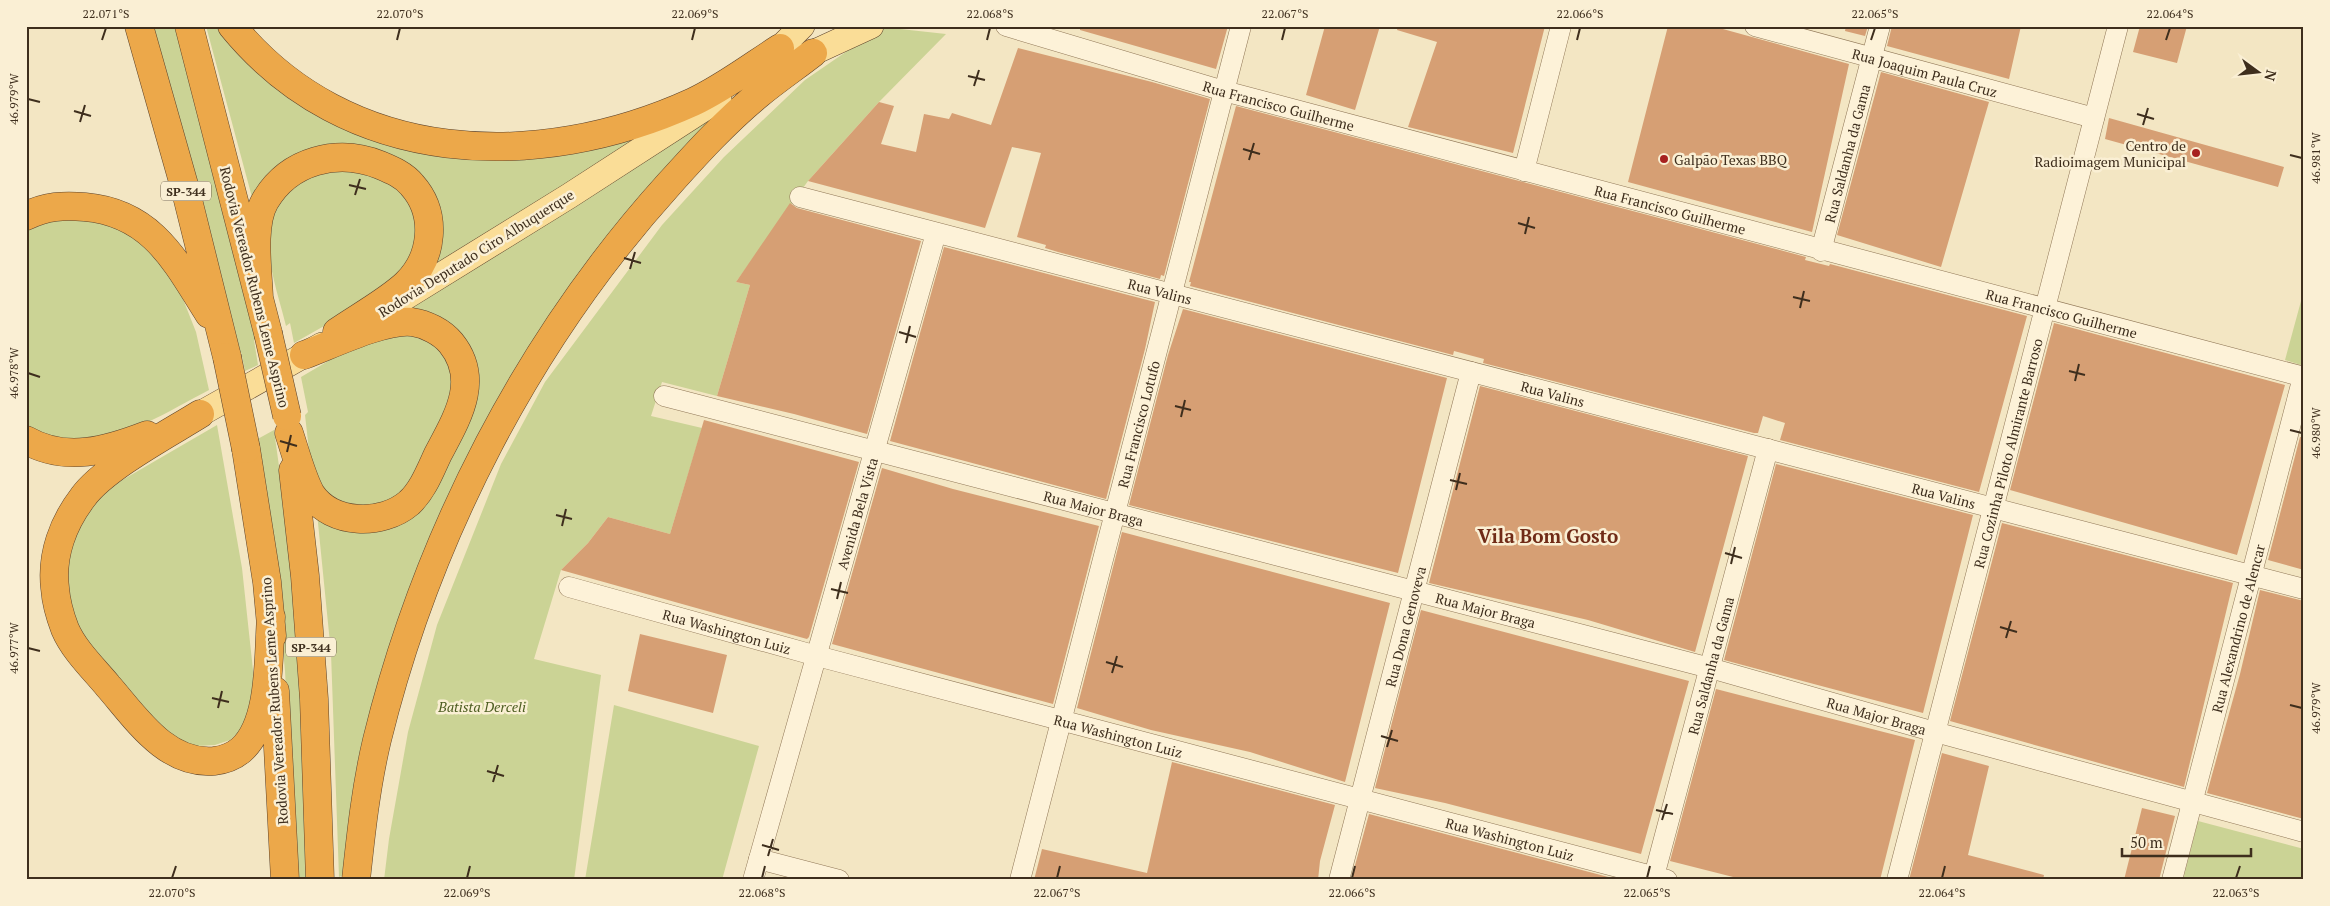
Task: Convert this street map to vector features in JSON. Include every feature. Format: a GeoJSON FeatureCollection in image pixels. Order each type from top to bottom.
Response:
{"type":"FeatureCollection","features":[{"type":"Feature","properties":{"kind":"highway","name":"Rodovia Vereador Rubens Leme Asprino"},"geometry":{"type":"LineString","coordinates":[[139,26],[169,128],[224,345],[246,449],[271,617],[284,880]]}},
{"type":"Feature","properties":{"kind":"highway","name":"Rodovia Vereador Rubens Leme Asprino"},"geometry":{"type":"LineString","coordinates":[[189,26],[268,333],[288,425],[305,576],[313,680],[320,880]]}},
{"type":"Feature","properties":{"kind":"highway"},"geometry":{"type":"LineString","coordinates":[[232,26],[266,62],[293,84],[327,106],[368,125],[401,136],[467,146],[502,148],[542,145],[601,134],[632,125],[695,101],[780,48]]}},
{"type":"Feature","properties":{"kind":"highway"},"geometry":{"type":"LineString","coordinates":[[356,880],[363,810],[377,740],[422,598],[450,526],[482,456],[519,389],[598,269],[641,215],[703,147],[758,95],[813,53]]}},
{"type":"Feature","properties":{"kind":"highway"},"geometry":{"type":"LineString","coordinates":[[259,298],[257,222],[264,202],[288,174],[306,163],[324,158],[345,156],[374,163],[398,172],[412,185],[423,203],[430,224],[428,246],[419,266],[406,284],[304,355]]}},
{"type":"Feature","properties":{"kind":"highway"},"geometry":{"type":"LineString","coordinates":[[26,216],[41,208],[67,205],[101,208],[132,219],[152,233],[182,270],[224,345]]}},
{"type":"Feature","properties":{"kind":"highway"},"geometry":{"type":"LineString","coordinates":[[288,425],[311,493],[324,508],[338,516],[375,518],[393,513],[409,502],[421,488],[458,416],[464,397],[466,378],[461,355],[448,339],[429,327],[411,322],[387,325],[304,355]]}},
{"type":"Feature","properties":{"kind":"highway"},"geometry":{"type":"LineString","coordinates":[[26,440],[60,452],[86,453],[117,447],[200,414]]}},
{"type":"Feature","properties":{"kind":"highway"},"geometry":{"type":"LineString","coordinates":[[200,414],[108,473],[84,495],[72,513],[60,537],[55,561],[54,588],[65,630],[80,653],[141,724],[164,746],[176,754],[202,762],[222,760],[241,751],[256,732],[264,703],[271,617]]}},
{"type":"Feature","properties":{"kind":"main road","name":"Rodovia Deputado Ciro Albuquerque"},"geometry":{"type":"LineString","coordinates":[[747,81],[802,26]]}},
{"type":"Feature","properties":{"kind":"main road","name":"Rodovia Deputado Ciro Albuquerque"},"geometry":{"type":"LineString","coordinates":[[200,414],[448,272],[747,81],[871,26]]}},
{"type":"Feature","properties":{"kind":"street","name":"Rua Francisco Guilherme"},"geometry":{"type":"LineString","coordinates":[[1006,26],[1037,31],[1224,91],[1820,251],[2303,377]]}},
{"type":"Feature","properties":{"kind":"street","name":"Rua Francisco Lotufo"},"geometry":{"type":"LineString","coordinates":[[1020,880],[1241,26]]}},
{"type":"Feature","properties":{"kind":"street"},"geometry":{"type":"LineString","coordinates":[[1524,171],[1561,26]]}},
{"type":"Feature","properties":{"kind":"street","name":"Rua Joaquim Paula Cruz"},"geometry":{"type":"LineString","coordinates":[[1755,26],[2094,118]]}},
{"type":"Feature","properties":{"kind":"street","name":"Rua Saldanha da Gama"},"geometry":{"type":"LineString","coordinates":[[1820,251],[1880,26]]}},
{"type":"Feature","properties":{"kind":"street","name":"Rua Cozinha Piloto Almirante Barroso"},"geometry":{"type":"LineString","coordinates":[[1897,880],[2118,26]]}},
{"type":"Feature","properties":{"kind":"street","name":"Rua Valins"},"geometry":{"type":"LineString","coordinates":[[800,197],[2304,588]]}},
{"type":"Feature","properties":{"kind":"street","name":"Avenida Bela Vista"},"geometry":{"type":"LineString","coordinates":[[754,880],[936,233]]}},
{"type":"Feature","properties":{"kind":"street","name":"Rua Dona Genoveva"},"geometry":{"type":"LineString","coordinates":[[1339,880],[1471,372]]}},
{"type":"Feature","properties":{"kind":"street","name":"Rua Alexandrino de Alencar"},"geometry":{"type":"LineString","coordinates":[[2172,880],[2303,377]]}},
{"type":"Feature","properties":{"kind":"street","name":"Rua Major Braga"},"geometry":{"type":"LineString","coordinates":[[664,396],[1710,668],[1935,732],[2304,832]]}},
{"type":"Feature","properties":{"kind":"street","name":"Rua Saldanha da Gama"},"geometry":{"type":"LineString","coordinates":[[1658,879],[1710,668],[1768,449]]}},
{"type":"Feature","properties":{"kind":"street","name":"Rua Washington Luiz"},"geometry":{"type":"LineString","coordinates":[[569,587],[817,656],[1658,879]]}},
{"type":"Feature","properties":{"kind":"street"},"geometry":{"type":"LineString","coordinates":[[759,859],[839,880]]}},
{"type":"Feature","properties":{"kind":"green space"},"geometry":{"type":"Polygon","coordinates":[[[150,26],[178,26],[257,338],[254,340],[258,365],[245,371],[241,352],[237,352],[150,26]]]}},
{"type":"Feature","properties":{"kind":"green space"},"geometry":{"type":"Polygon","coordinates":[[[206,26],[219,26],[223,32],[424,150],[684,112],[424,277],[437,226],[359,151],[253,201],[206,26]]]}},
{"type":"Feature","properties":{"kind":"green space","name":"Batista Derceli"},"geometry":{"type":"Polygon","coordinates":[[[882,27],[946,34],[879,102],[808,181],[736,282],[750,285],[717,396],[662,382],[651,416],[702,428],[670,534],[608,517],[588,543],[561,570],[534,659],[601,675],[574,880],[384,880],[389,839],[408,732],[437,625],[501,464],[545,382],[662,225],[724,157],[805,80],[882,27]]]}},
{"type":"Feature","properties":{"kind":"green space"},"geometry":{"type":"Polygon","coordinates":[[[736,99],[482,439],[344,875],[339,877],[331,653],[317,513],[400,519],[471,361],[390,317],[736,99]]]}},
{"type":"Feature","properties":{"kind":"green space"},"geometry":{"type":"Polygon","coordinates":[[[342,164],[404,188],[421,224],[409,268],[363,304],[294,343],[290,323],[286,326],[272,272],[268,234],[271,216],[277,199],[288,184],[342,164]]]}},
{"type":"Feature","properties":{"kind":"green space"},"geometry":{"type":"Polygon","coordinates":[[[78,218],[105,222],[146,243],[179,289],[196,332],[209,390],[166,413],[120,434],[96,440],[72,441],[49,437],[26,426],[26,231],[49,222],[78,218]]]}},
{"type":"Feature","properties":{"kind":"green space"},"geometry":{"type":"Polygon","coordinates":[[[2304,290],[2304,366],[2285,360],[2304,290]]]}},
{"type":"Feature","properties":{"kind":"green space"},"geometry":{"type":"Polygon","coordinates":[[[403,329],[444,345],[459,387],[419,477],[381,509],[326,500],[311,468],[305,415],[308,412],[301,377],[369,337],[403,329]]]}},
{"type":"Feature","properties":{"kind":"green space"},"geometry":{"type":"Polygon","coordinates":[[[217,425],[242,568],[256,698],[242,729],[230,740],[215,745],[197,746],[182,742],[158,724],[88,648],[67,609],[67,546],[100,493],[217,425]]]}},
{"type":"Feature","properties":{"kind":"green space"},"geometry":{"type":"Polygon","coordinates":[[[274,430],[297,597],[312,880],[296,880],[285,671],[278,598],[254,441],[274,430]]]}},
{"type":"Feature","properties":{"kind":"green space"},"geometry":{"type":"Polygon","coordinates":[[[614,705],[759,746],[722,880],[585,880],[614,705]]]}},
{"type":"Feature","properties":{"kind":"green space"},"geometry":{"type":"Polygon","coordinates":[[[2198,821],[2304,849],[2304,880],[2183,880],[2198,821]]]}},
{"type":"Feature","properties":{"kind":"building"},"geometry":{"type":"Polygon","coordinates":[[[1080,26],[1228,26],[1216,69],[1080,30],[1080,26]]]}},
{"type":"Feature","properties":{"kind":"building"},"geometry":{"type":"Polygon","coordinates":[[[1325,26],[1380,26],[1355,110],[1306,95],[1325,26]]]}},
{"type":"Feature","properties":{"kind":"building"},"geometry":{"type":"Polygon","coordinates":[[[1398,26],[1545,26],[1513,153],[1408,127],[1437,42],[1397,30],[1398,26]]]}},
{"type":"Feature","properties":{"kind":"building"},"geometry":{"type":"Polygon","coordinates":[[[1668,26],[1712,26],[1849,64],[1812,232],[1628,182],[1668,26]]]}},
{"type":"Feature","properties":{"kind":"building"},"geometry":{"type":"Polygon","coordinates":[[[1846,26],[1868,26],[1865,36],[1845,31],[1846,26]]]}},
{"type":"Feature","properties":{"kind":"building"},"geometry":{"type":"Polygon","coordinates":[[[1892,26],[2021,26],[2009,79],[1887,46],[1892,26]]]}},
{"type":"Feature","properties":{"kind":"building"},"geometry":{"type":"Polygon","coordinates":[[[2140,26],[2187,26],[2177,63],[2133,52],[2140,26]]]}},
{"type":"Feature","properties":{"kind":"building"},"geometry":{"type":"Polygon","coordinates":[[[1018,48],[1152,82],[1210,99],[1164,276],[1161,275],[1160,279],[1058,252],[1045,248],[1046,245],[1017,237],[1041,153],[1012,147],[985,228],[808,181],[879,102],[894,106],[881,144],[916,152],[924,114],[949,119],[952,113],[991,125],[1018,48]]]}},
{"type":"Feature","properties":{"kind":"building"},"geometry":{"type":"Polygon","coordinates":[[[1881,72],[1989,102],[1941,267],[1837,235],[1881,72]]]}},
{"type":"Feature","properties":{"kind":"building"},"geometry":{"type":"Polygon","coordinates":[[[1236,106],[1806,257],[1805,260],[1829,266],[1830,264],[2027,316],[1979,492],[1780,440],[1785,423],[1763,416],[1758,433],[1754,433],[1483,363],[1484,359],[1454,351],[1453,355],[1190,286],[1191,282],[1189,282],[1236,106]]]}},
{"type":"Feature","properties":{"kind":"building","name":"Centro de Radioimagem Municipal"},"geometry":{"type":"Polygon","coordinates":[[[2109,118],[2284,167],[2278,187],[2105,139],[2109,118]]]}},
{"type":"Feature","properties":{"kind":"building"},"geometry":{"type":"Polygon","coordinates":[[[790,203],[797,208],[921,241],[867,434],[717,396],[750,285],[736,282],[790,203]]]}},
{"type":"Feature","properties":{"kind":"building"},"geometry":{"type":"Polygon","coordinates":[[[944,247],[1155,302],[1145,349],[1106,499],[890,441],[944,247]]]}},
{"type":"Feature","properties":{"kind":"building"},"geometry":{"type":"Polygon","coordinates":[[[1183,309],[1447,378],[1398,573],[1129,505],[1168,355],[1183,309]]]}},
{"type":"Feature","properties":{"kind":"building"},"geometry":{"type":"Polygon","coordinates":[[[2054,323],[2285,385],[2237,555],[2010,490],[2054,323]]]}},
{"type":"Feature","properties":{"kind":"building"},"geometry":{"type":"Polygon","coordinates":[[[1480,386],[1748,456],[1695,652],[1588,620],[1429,583],[1480,386]]]}},
{"type":"Feature","properties":{"kind":"building"},"geometry":{"type":"Polygon","coordinates":[[[704,420],[859,462],[807,639],[561,570],[588,543],[608,517],[670,534],[704,420]]]}},
{"type":"Feature","properties":{"kind":"building"},"geometry":{"type":"Polygon","coordinates":[[[2300,437],[2304,437],[2304,570],[2268,560],[2300,437]]]}},
{"type":"Feature","properties":{"kind":"building"},"geometry":{"type":"Polygon","coordinates":[[[1776,464],[1973,515],[1923,713],[1724,660],[1776,464]]]}},
{"type":"Feature","properties":{"kind":"building"},"geometry":{"type":"Polygon","coordinates":[[[882,468],[953,489],[1099,526],[1053,704],[832,644],[882,468]]]}},
{"type":"Feature","properties":{"kind":"building"},"geometry":{"type":"Polygon","coordinates":[[[2002,523],[2233,583],[2184,787],[1950,721],[2002,523]]]}},
{"type":"Feature","properties":{"kind":"building"},"geometry":{"type":"Polygon","coordinates":[[[1122,532],[1390,603],[1345,782],[1250,752],[1151,730],[1077,708],[1122,532]]]}},
{"type":"Feature","properties":{"kind":"building"},"geometry":{"type":"Polygon","coordinates":[[[2260,590],[2304,601],[2304,819],[2207,793],[2240,674],[2260,590]]]}},
{"type":"Feature","properties":{"kind":"building"},"geometry":{"type":"Polygon","coordinates":[[[1421,610],[1689,681],[1641,854],[1445,803],[1375,788],[1421,610]]]}},
{"type":"Feature","properties":{"kind":"building"},"geometry":{"type":"Polygon","coordinates":[[[640,634],[727,655],[713,713],[628,691],[640,634]]]}},
{"type":"Feature","properties":{"kind":"building"},"geometry":{"type":"Polygon","coordinates":[[[1716,689],[1915,740],[1880,880],[1745,880],[1670,861],[1716,689]]]}},
{"type":"Feature","properties":{"kind":"building"},"geometry":{"type":"Polygon","coordinates":[[[1942,753],[1989,766],[1968,855],[2044,875],[2043,880],[1909,880],[1942,753]]]}},
{"type":"Feature","properties":{"kind":"building"},"geometry":{"type":"Polygon","coordinates":[[[1172,762],[1335,805],[1320,861],[1318,880],[1034,880],[1042,849],[1147,873],[1172,762]]]}},
{"type":"Feature","properties":{"kind":"building"},"geometry":{"type":"Polygon","coordinates":[[[2142,808],[2175,816],[2159,880],[2124,880],[2142,808]]]}},
{"type":"Feature","properties":{"kind":"building"},"geometry":{"type":"Polygon","coordinates":[[[1369,814],[1612,878],[1612,880],[1351,880],[1369,814]]]}},
{"type":"Feature","properties":{"kind":"place","name":"Centro de Radioimagem Municipal"},"geometry":{"type":"Point","coordinates":[2196,153]}},
{"type":"Feature","properties":{"kind":"place","name":"Galpão Texas BBQ"},"geometry":{"type":"Point","coordinates":[1664,159]}},
{"type":"Feature","properties":{"kind":"district","name":"Vila Bom Gosto"},"geometry":{"type":"Point","coordinates":[1548,535]}}]}
